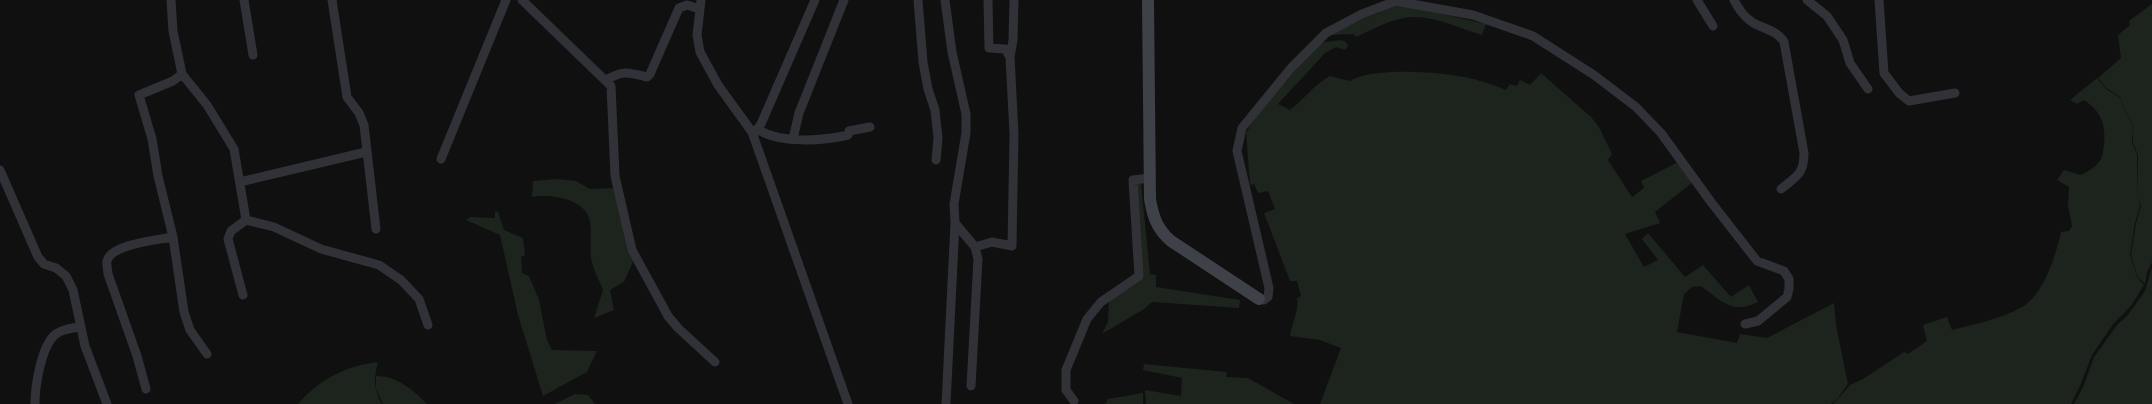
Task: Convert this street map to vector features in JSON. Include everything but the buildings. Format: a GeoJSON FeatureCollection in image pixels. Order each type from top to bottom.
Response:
{"type":"FeatureCollection","features":[{"type":"Feature","properties":{"kind":"street"},"geometry":{"type":"LineString","coordinates":[[171,0],[173,31],[182,74],[207,105],[234,149],[240,182],[240,195],[246,220]]}},
{"type":"Feature","properties":{"kind":"street"},"geometry":{"type":"LineString","coordinates":[[244,0],[253,55]]}},
{"type":"Feature","properties":{"kind":"street"},"geometry":{"type":"LineString","coordinates":[[332,0],[347,97],[359,113],[364,125],[376,229]]}},
{"type":"Feature","properties":{"kind":"street"},"geometry":{"type":"LineString","coordinates":[[441,159],[506,0]]}},
{"type":"Feature","properties":{"kind":"street"},"geometry":{"type":"LineString","coordinates":[[522,0],[611,86],[613,92],[615,176],[632,250],[668,316],[678,328],[715,362]]}},
{"type":"Feature","properties":{"kind":"street"},"geometry":{"type":"LineString","coordinates":[[755,132],[815,0]]}},
{"type":"Feature","properties":{"kind":"street"},"geometry":{"type":"LineString","coordinates":[[793,138],[800,113],[844,0]]}},
{"type":"Feature","properties":{"kind":"street"},"geometry":{"type":"LineString","coordinates":[[918,0],[923,62],[928,89],[935,110],[938,138],[936,160]]}},
{"type":"Feature","properties":{"kind":"street"},"geometry":{"type":"LineString","coordinates":[[946,0],[952,52],[966,114],[966,133],[954,204],[955,223],[946,404]]}},
{"type":"Feature","properties":{"kind":"street"},"geometry":{"type":"LineString","coordinates":[[988,0],[989,48],[1005,49],[1010,57]]}},
{"type":"Feature","properties":{"kind":"street"},"geometry":{"type":"LineString","coordinates":[[975,247],[992,242],[1012,246],[1014,134],[1010,57],[1013,40],[1014,0]]}},
{"type":"Feature","properties":{"kind":"street"},"geometry":{"type":"LineString","coordinates":[[1148,0],[1150,199],[1156,222],[1160,232],[1171,241],[1259,299],[1264,300],[1268,297],[1269,288],[1237,151],[1242,128],[1291,68],[1326,33],[1356,17],[1393,1],[1473,15],[1533,36],[1605,82],[1636,107],[1661,133],[1711,202],[1757,261],[1784,271],[1789,279],[1787,297],[1758,321],[1745,324]]}},
{"type":"Feature","properties":{"kind":"street"},"geometry":{"type":"LineString","coordinates":[[1697,0],[1713,26]]}},
{"type":"Feature","properties":{"kind":"street"},"geometry":{"type":"LineString","coordinates":[[1734,0],[1743,15],[1753,23],[1780,36],[1784,42],[1804,153],[1804,166],[1800,174],[1781,189]]}},
{"type":"Feature","properties":{"kind":"street"},"geometry":{"type":"LineString","coordinates":[[1807,0],[1827,16],[1842,40],[1850,63],[1868,89]]}},
{"type":"Feature","properties":{"kind":"street"},"geometry":{"type":"LineString","coordinates":[[1880,0],[1884,73],[1899,93],[1909,101],[1955,93]]}},
{"type":"Feature","properties":{"kind":"street"},"geometry":{"type":"LineString","coordinates":[[606,80],[619,72],[630,72],[646,77],[650,74],[678,8],[687,5],[700,4],[697,35],[700,52],[718,85],[755,132],[848,404]]}},
{"type":"Feature","properties":{"kind":"street"},"geometry":{"type":"LineString","coordinates":[[182,74],[173,81],[139,95],[152,139],[158,176],[173,238],[184,312],[190,330],[207,354]]}},
{"type":"Feature","properties":{"kind":"street"},"geometry":{"type":"LineString","coordinates":[[755,132],[788,140],[793,138],[832,139],[848,135],[849,131],[870,127]]}},
{"type":"Feature","properties":{"kind":"street"},"geometry":{"type":"LineString","coordinates":[[240,182],[366,152]]}},
{"type":"Feature","properties":{"kind":"street"},"geometry":{"type":"LineString","coordinates":[[0,170],[38,257],[44,264],[56,268],[66,276],[77,302],[80,327],[97,381],[107,404]]}},
{"type":"Feature","properties":{"kind":"street"},"geometry":{"type":"LineString","coordinates":[[1074,401],[1066,390],[1066,370],[1087,319],[1101,302],[1139,276],[1133,180],[1150,178]]}},
{"type":"Feature","properties":{"kind":"street"},"geometry":{"type":"LineString","coordinates":[[243,295],[228,239],[231,231],[246,220]]}},
{"type":"Feature","properties":{"kind":"street"},"geometry":{"type":"LineString","coordinates":[[246,220],[274,227],[321,248],[379,265],[401,280],[420,299],[428,325]]}},
{"type":"Feature","properties":{"kind":"street"},"geometry":{"type":"LineString","coordinates":[[955,223],[975,247],[978,259],[971,386]]}},
{"type":"Feature","properties":{"kind":"street"},"geometry":{"type":"LineString","coordinates":[[146,389],[137,356],[108,274],[107,262],[111,254],[126,246],[173,238]]}},
{"type":"Feature","properties":{"kind":"street"},"geometry":{"type":"LineString","coordinates":[[35,404],[36,383],[46,349],[55,334],[67,328],[80,327]]}},
{"type":"Feature","properties":{"kind":"shaded area"},"geometry":{"type":"Polygon","coordinates":[[[2152,4],[2152,262],[2147,272],[2145,284],[2137,276],[2131,255],[2136,223],[2141,206],[2138,197],[2138,155],[2133,143],[2133,127],[2120,97],[2106,88],[2098,78],[2121,58],[2118,35],[2130,25],[2129,21],[2152,4]]]}},
{"type":"Feature","properties":{"kind":"shaded area"},"geometry":{"type":"Polygon","coordinates":[[[1395,6],[1407,6],[1486,24],[1482,35],[1433,19],[1414,17],[1391,21],[1356,37],[1354,34],[1329,35],[1395,6]]]}},
{"type":"Feature","properties":{"kind":"shaded area"},"geometry":{"type":"Polygon","coordinates":[[[1341,40],[1346,42],[1348,46],[1345,50],[1336,47],[1325,53],[1278,104],[1290,110],[1319,83],[1330,76],[1350,81],[1361,76],[1377,73],[1433,73],[1468,78],[1506,90],[1510,84],[1517,86],[1520,80],[1530,85],[1541,73],[1591,117],[1599,127],[1612,154],[1608,160],[1632,197],[1644,188],[1641,181],[1678,162],[1693,182],[1655,212],[1660,223],[1625,234],[1644,267],[1658,260],[1642,239],[1648,233],[1685,277],[1703,265],[1731,297],[1749,285],[1758,302],[1749,306],[1734,307],[1721,301],[1701,286],[1692,287],[1684,294],[1677,332],[1737,343],[1740,334],[1767,338],[1834,303],[1836,325],[1848,384],[1837,399],[1831,404],[1320,404],[1341,348],[1320,340],[1290,336],[1296,312],[1297,298],[1301,296],[1297,281],[1290,281],[1264,213],[1275,209],[1268,191],[1258,193],[1254,184],[1250,185],[1246,133],[1257,115],[1316,45],[1341,40]]]}},
{"type":"Feature","properties":{"kind":"shaded area"},"geometry":{"type":"Polygon","coordinates":[[[2097,78],[2106,89],[2120,98],[2133,128],[2132,143],[2137,155],[2138,197],[2140,206],[2135,223],[2130,255],[2137,277],[2144,285],[2131,306],[2114,323],[2092,355],[2071,404],[1833,404],[1850,385],[1863,379],[1904,352],[1908,354],[1927,341],[1923,325],[1947,317],[1952,330],[1988,321],[2022,307],[2037,293],[2048,273],[2056,252],[2061,232],[2069,231],[2072,226],[2068,205],[2069,187],[2057,180],[2064,170],[2081,175],[2083,174],[2097,164],[2102,156],[2104,131],[2101,119],[2095,109],[2084,100],[2077,104],[2070,100],[2097,78]]]}},
{"type":"Feature","properties":{"kind":"shaded area"},"geometry":{"type":"Polygon","coordinates":[[[557,179],[576,181],[590,189],[615,188],[627,250],[633,262],[624,282],[610,290],[614,310],[594,318],[603,290],[591,258],[591,228],[589,218],[580,206],[565,199],[548,196],[532,197],[533,181],[557,179]]]}},
{"type":"Feature","properties":{"kind":"shaded area"},"geometry":{"type":"Polygon","coordinates":[[[1141,183],[1150,274],[1156,275],[1156,287],[1240,300],[1239,308],[1152,302],[1144,309],[1102,334],[1108,322],[1109,300],[1141,278],[1137,184],[1141,183]]]}},
{"type":"Feature","properties":{"kind":"shaded area"},"geometry":{"type":"Polygon","coordinates":[[[495,211],[498,212],[504,230],[523,238],[525,255],[521,257],[522,273],[529,276],[539,300],[547,340],[552,350],[597,351],[587,372],[543,396],[518,315],[500,235],[466,220],[470,217],[495,218],[495,211]]]}},
{"type":"Feature","properties":{"kind":"shaded area"},"geometry":{"type":"Polygon","coordinates":[[[2152,267],[2152,404],[2074,404],[2083,387],[2094,357],[2117,325],[2127,316],[2145,291],[2152,267]]]}},
{"type":"Feature","properties":{"kind":"shaded area"},"geometry":{"type":"Polygon","coordinates":[[[378,362],[375,383],[379,399],[382,404],[298,404],[315,387],[334,375],[344,370],[378,362]]]}},
{"type":"Feature","properties":{"kind":"shaded area"},"geometry":{"type":"Polygon","coordinates":[[[1144,364],[1227,372],[1226,377],[1248,378],[1294,404],[1146,404],[1145,390],[1181,396],[1182,378],[1143,370],[1144,364]]]}},
{"type":"Feature","properties":{"kind":"shaded area"},"geometry":{"type":"Polygon","coordinates":[[[376,376],[391,378],[404,384],[427,404],[383,404],[376,389],[376,376]]]}},
{"type":"Feature","properties":{"kind":"shaded area"},"geometry":{"type":"Polygon","coordinates":[[[1143,393],[1143,404],[1105,404],[1108,399],[1143,393]]]}},
{"type":"Feature","properties":{"kind":"shaded area"},"geometry":{"type":"Polygon","coordinates":[[[575,394],[588,395],[595,404],[555,404],[575,394]]]}}]}
